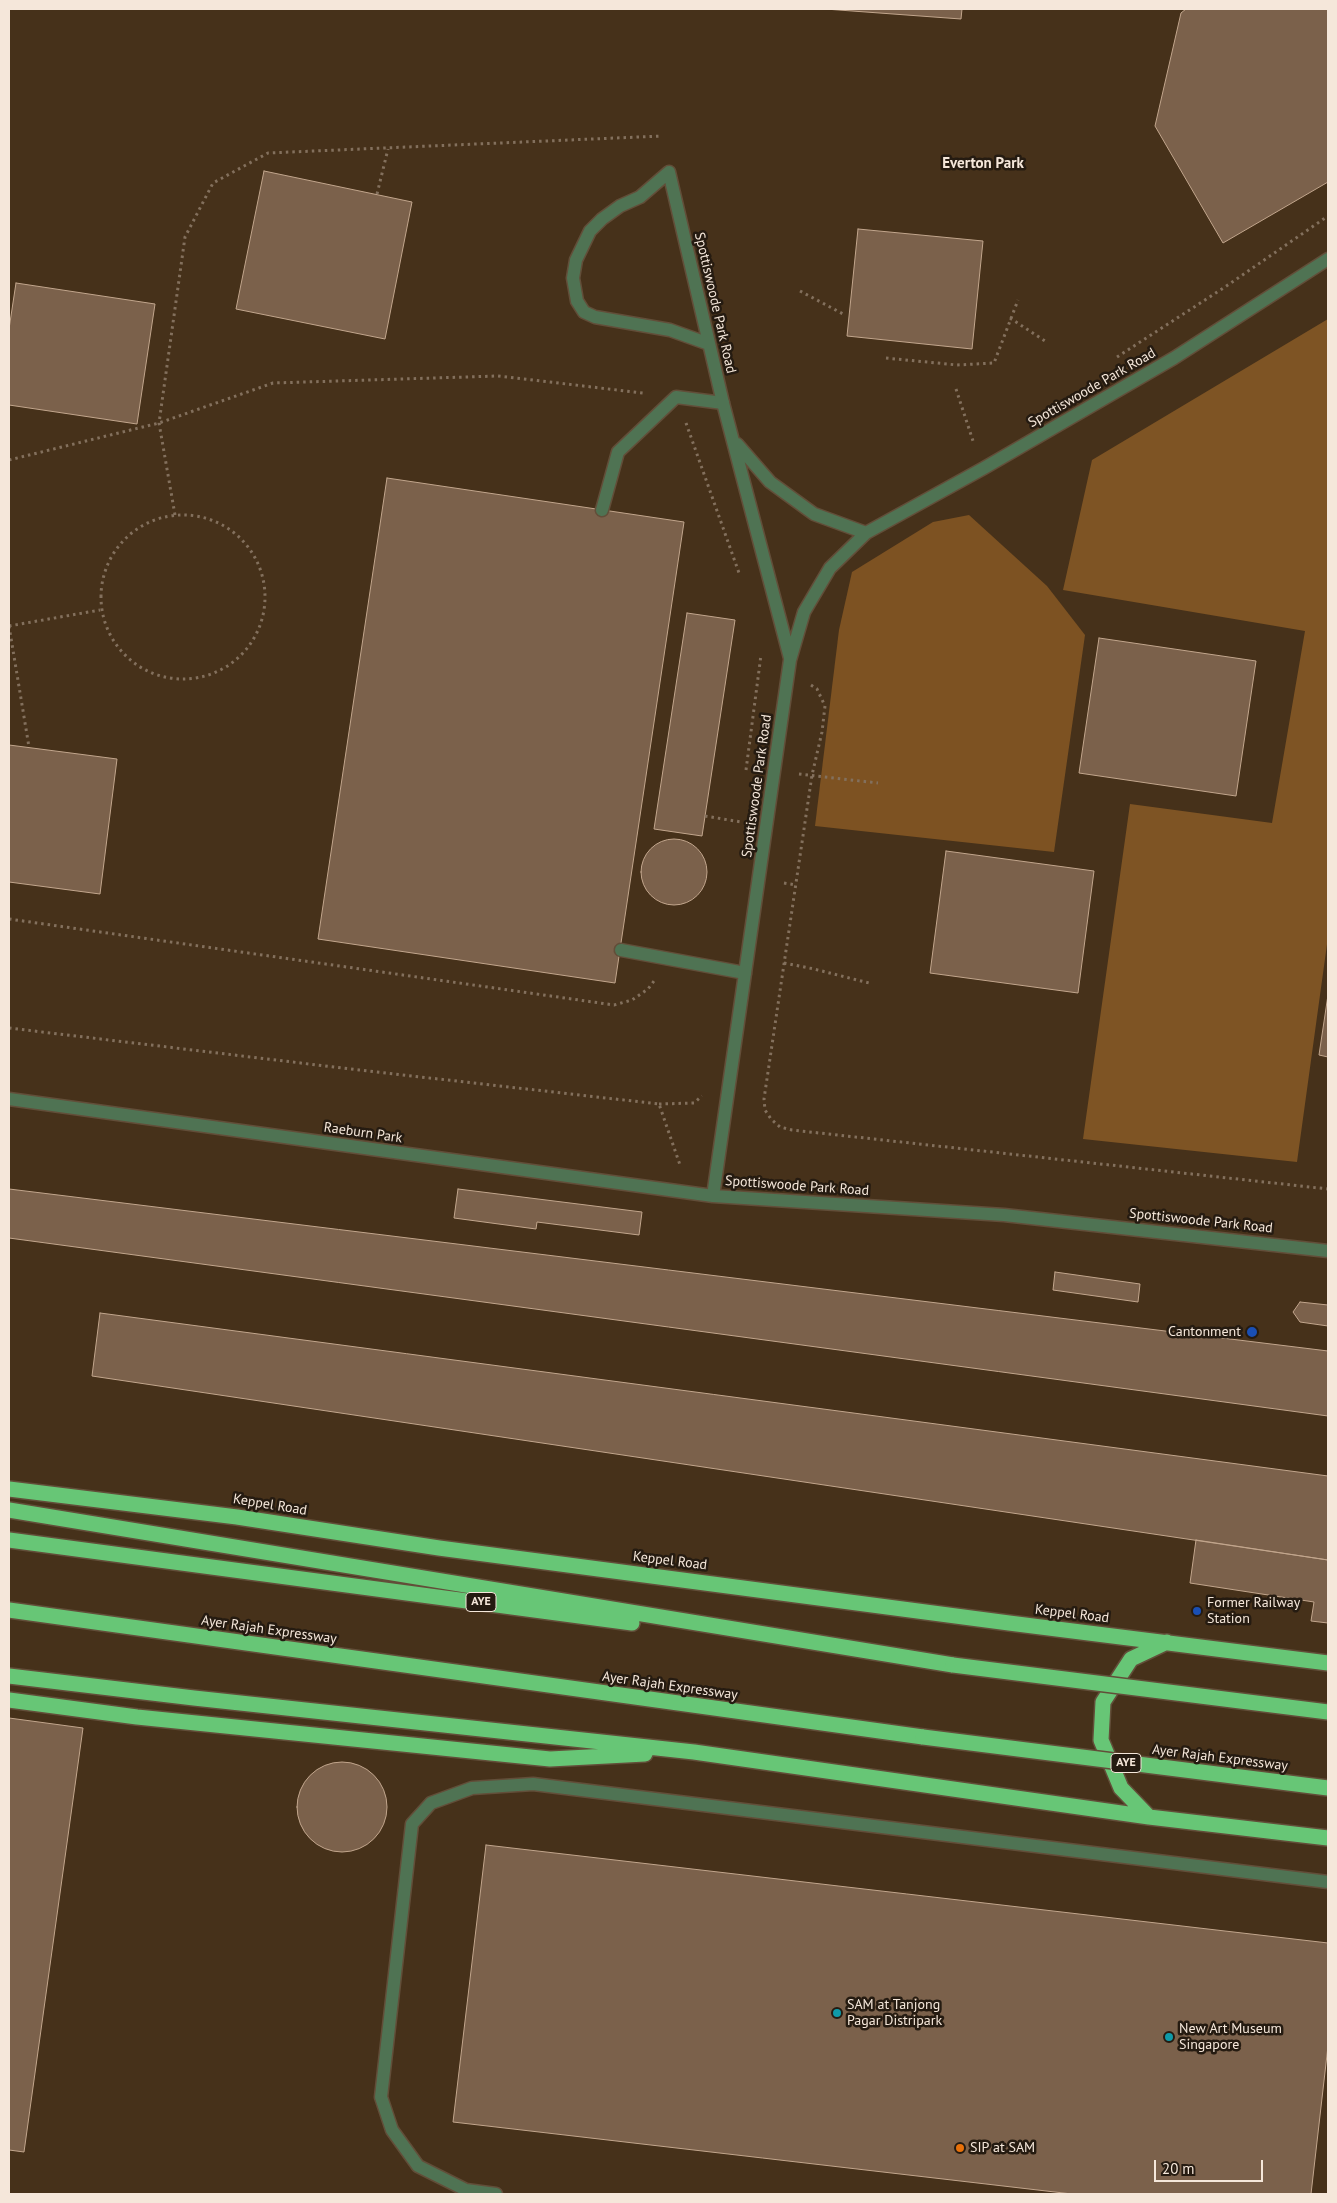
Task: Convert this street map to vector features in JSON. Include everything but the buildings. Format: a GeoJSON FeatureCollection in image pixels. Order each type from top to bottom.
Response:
{"type":"FeatureCollection","features":[{"type":"Feature","properties":{"kind":"highway","name":"Keppel Road"},"geometry":{"type":"LineString","coordinates":[[9,1489],[237,1516],[439,1548],[1009,1624],[1328,1663]]}},
{"type":"Feature","properties":{"kind":"highway"},"geometry":{"type":"LineString","coordinates":[[9,1510],[953,1665]]}},
{"type":"Feature","properties":{"kind":"highway","name":"AYE"},"geometry":{"type":"LineString","coordinates":[[9,1540],[953,1665],[1328,1712]]}},
{"type":"Feature","properties":{"kind":"highway","name":"Ayer Rajah Expressway"},"geometry":{"type":"LineString","coordinates":[[9,1610],[923,1737],[1328,1788]]}},
{"type":"Feature","properties":{"kind":"highway"},"geometry":{"type":"LineString","coordinates":[[1149,1817],[1122,1788],[1101,1740],[1103,1702],[1131,1659],[1168,1642]]}},
{"type":"Feature","properties":{"kind":"highway"},"geometry":{"type":"LineString","coordinates":[[9,1676],[694,1752],[1149,1817],[1328,1838]]}},
{"type":"Feature","properties":{"kind":"highway"},"geometry":{"type":"LineString","coordinates":[[9,1700],[137,1717],[550,1759],[694,1752]]}},
{"type":"Feature","properties":{"kind":"street","name":"Spottiswoode Park Road"},"geometry":{"type":"LineString","coordinates":[[709,344],[670,330],[595,317],[584,312],[577,301],[573,278],[576,260],[590,231],[602,219],[620,206],[646,193],[669,172],[723,403],[734,440],[790,666]]}},
{"type":"Feature","properties":{"kind":"street","name":"Spottiswoode Park Road"},"geometry":{"type":"LineString","coordinates":[[1328,260],[1174,358],[984,468],[866,533],[830,568],[804,612],[790,666],[713,1196],[1004,1214],[1328,1251]]}},
{"type":"Feature","properties":{"kind":"street"},"geometry":{"type":"LineString","coordinates":[[602,510],[618,452],[676,397],[723,403]]}},
{"type":"Feature","properties":{"kind":"street","name":"Spottiswoode Park Road"},"geometry":{"type":"LineString","coordinates":[[734,440],[770,482],[814,514],[866,533]]}},
{"type":"Feature","properties":{"kind":"street"},"geometry":{"type":"LineString","coordinates":[[620,950],[745,973]]}},
{"type":"Feature","properties":{"kind":"street","name":"Raeburn Park"},"geometry":{"type":"LineString","coordinates":[[9,1099],[713,1196]]}},
{"type":"Feature","properties":{"kind":"street"},"geometry":{"type":"LineString","coordinates":[[496,2194],[466,2190],[418,2166],[392,2130],[381,2097],[412,1824],[431,1803],[472,1788],[533,1784],[1328,1882]]}},
{"type":"Feature","properties":{"kind":"path"},"geometry":{"type":"LineString","coordinates":[[175,515],[159,423],[185,237],[213,183],[268,153],[662,136]]}},
{"type":"Feature","properties":{"kind":"path"},"geometry":{"type":"LineString","coordinates":[[377,194],[388,149]]}},
{"type":"Feature","properties":{"kind":"path"},"geometry":{"type":"LineString","coordinates":[[1117,356],[1225,287],[1328,216]]}},
{"type":"Feature","properties":{"kind":"path"},"geometry":{"type":"LineString","coordinates":[[800,291],[844,315]]}},
{"type":"Feature","properties":{"kind":"path"},"geometry":{"type":"LineString","coordinates":[[886,358],[957,365],[994,362],[1018,300]]}},
{"type":"Feature","properties":{"kind":"path"},"geometry":{"type":"LineString","coordinates":[[1010,318],[1045,341]]}},
{"type":"Feature","properties":{"kind":"path"},"geometry":{"type":"LineString","coordinates":[[9,460],[159,423],[273,383],[498,376],[676,397],[740,575]]}},
{"type":"Feature","properties":{"kind":"path"},"geometry":{"type":"LineString","coordinates":[[956,390],[976,452]]}},
{"type":"Feature","properties":{"kind":"path"},"geometry":{"type":"LineString","coordinates":[[175,515],[208,519],[234,533],[254,555],[264,583],[265,612],[255,640],[235,662],[204,677],[169,679],[137,667],[112,642],[100,610],[102,576],[117,546],[143,524],[175,515]]}},
{"type":"Feature","properties":{"kind":"path"},"geometry":{"type":"LineString","coordinates":[[30,747],[9,626],[100,610]]}},
{"type":"Feature","properties":{"kind":"path"},"geometry":{"type":"LineString","coordinates":[[745,774],[762,650]]}},
{"type":"Feature","properties":{"kind":"path"},"geometry":{"type":"LineString","coordinates":[[790,666],[817,689],[825,706],[822,732],[812,775],[764,1099],[765,1110],[771,1119],[780,1127],[1328,1189]]}},
{"type":"Feature","properties":{"kind":"path"},"geometry":{"type":"LineString","coordinates":[[822,776],[878,783]]}},
{"type":"Feature","properties":{"kind":"path"},"geometry":{"type":"LineString","coordinates":[[738,831],[740,812]]}},
{"type":"Feature","properties":{"kind":"path"},"geometry":{"type":"LineString","coordinates":[[9,919],[614,1005],[632,1000],[648,989],[660,975],[667,959]]}},
{"type":"Feature","properties":{"kind":"path"},"geometry":{"type":"LineString","coordinates":[[784,963],[814,968],[870,983]]}},
{"type":"Feature","properties":{"kind":"path"},"geometry":{"type":"LineString","coordinates":[[9,1028],[659,1104],[694,1103],[706,1092]]}},
{"type":"Feature","properties":{"kind":"path"},"geometry":{"type":"LineString","coordinates":[[659,1104],[690,1193]]}},
{"type":"Feature","properties":{"kind":"shaded area"},"geometry":{"type":"Polygon","coordinates":[[[1328,319],[1328,937],[1297,1162],[1083,1139],[1130,804],[1272,823],[1305,631],[1063,590],[1092,460],[1328,319]]]}},
{"type":"Feature","properties":{"kind":"shaded area"},"geometry":{"type":"Polygon","coordinates":[[[969,515],[1047,586],[1085,635],[1054,852],[815,826],[839,630],[852,572],[933,522],[969,515]]]}},
{"type":"Feature","properties":{"kind":"place","name":"Cantonment"},"geometry":{"type":"Point","coordinates":[1252,1332]}},
{"type":"Feature","properties":{"kind":"place","name":"Former Railway Station"},"geometry":{"type":"Point","coordinates":[1197,1611]}},
{"type":"Feature","properties":{"kind":"place","name":"SAM at Tanjong Pagar Distripark"},"geometry":{"type":"Point","coordinates":[837,2013]}},
{"type":"Feature","properties":{"kind":"place","name":"New Art Museum Singapore"},"geometry":{"type":"Point","coordinates":[1169,2037]}},
{"type":"Feature","properties":{"kind":"place","name":"SIP at SAM"},"geometry":{"type":"Point","coordinates":[960,2148]}},
{"type":"Feature","properties":{"kind":"district","name":"Everton Park"},"geometry":{"type":"Point","coordinates":[983,164]}}]}
